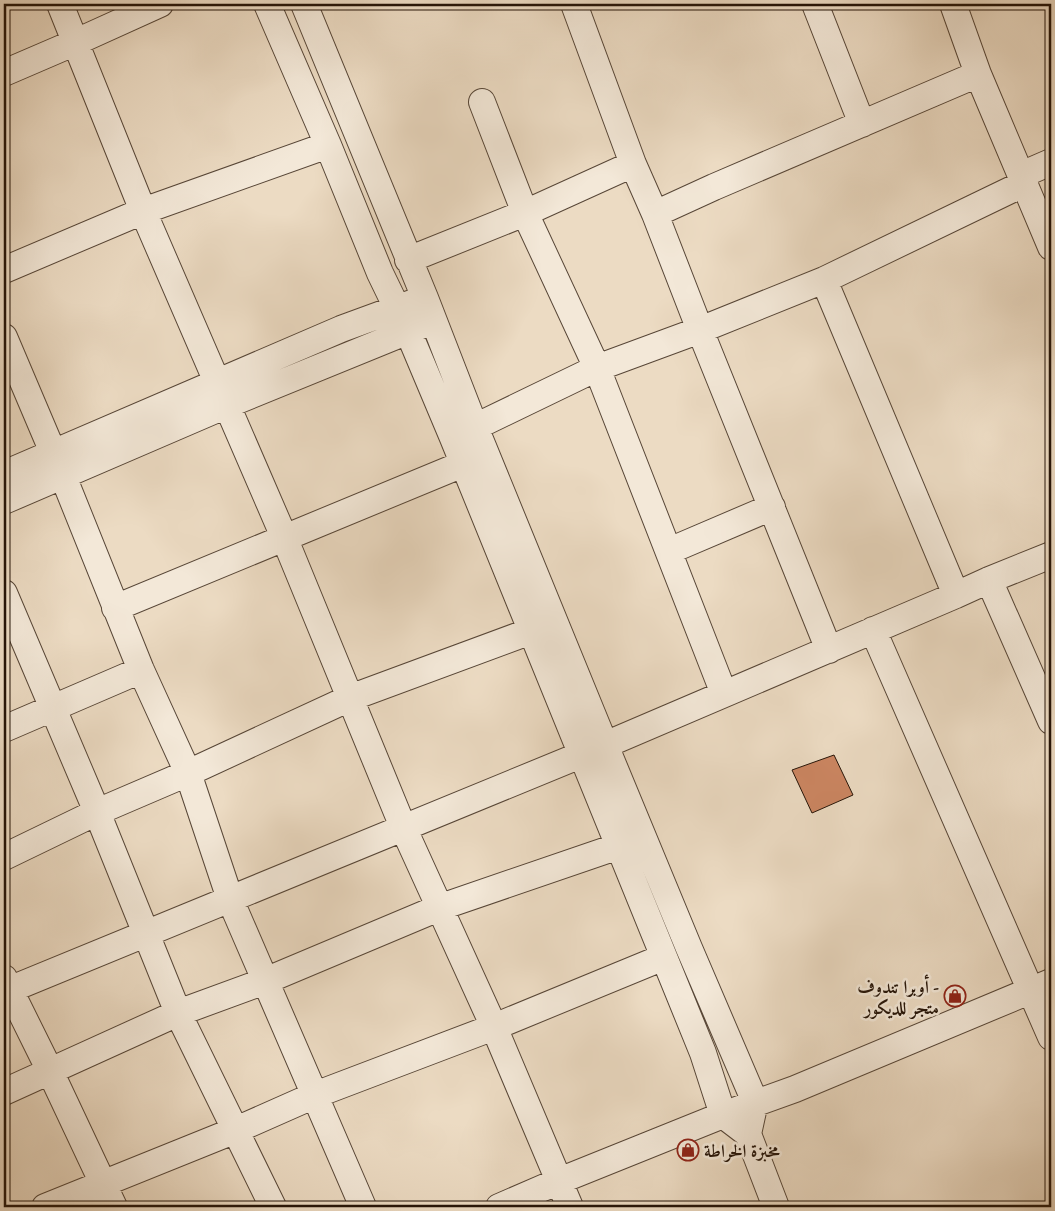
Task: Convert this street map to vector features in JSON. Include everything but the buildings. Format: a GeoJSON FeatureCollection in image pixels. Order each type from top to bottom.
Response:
{"type":"FeatureCollection","features":[{"type":"Feature","properties":{"kind":"street"},"geometry":{"type":"LineString","coordinates":[[60,4],[143,211],[284,537],[403,827],[494,1027],[570,1207]]}},
{"type":"Feature","properties":{"kind":"street"},"geometry":{"type":"LineString","coordinates":[[4,73],[160,4]]}},
{"type":"Feature","properties":{"kind":"street"},"geometry":{"type":"LineString","coordinates":[[267,4],[463,464],[703,1053],[723,1114],[748,1134],[776,1207]]}},
{"type":"Feature","properties":{"kind":"street"},"geometry":{"type":"LineString","coordinates":[[304,4],[605,745],[689,948],[756,1102],[748,1134]]}},
{"type":"Feature","properties":{"kind":"street"},"geometry":{"type":"LineString","coordinates":[[574,4],[633,164],[655,214],[829,650]]}},
{"type":"Feature","properties":{"kind":"street"},"geometry":{"type":"LineString","coordinates":[[815,4],[862,124]]}},
{"type":"Feature","properties":{"kind":"street"},"geometry":{"type":"LineString","coordinates":[[953,4],[978,74],[1051,247]]}},
{"type":"Feature","properties":{"kind":"street"},"geometry":{"type":"LineString","coordinates":[[655,214],[978,74]]}},
{"type":"Feature","properties":{"kind":"street"},"geometry":{"type":"LineString","coordinates":[[482,102],[525,213],[597,368],[724,694]]}},
{"type":"Feature","properties":{"kind":"street"},"geometry":{"type":"LineString","coordinates":[[4,270],[143,211],[328,145]]}},
{"type":"Feature","properties":{"kind":"street"},"geometry":{"type":"LineString","coordinates":[[475,427],[597,368],[700,330],[824,280],[1023,179],[1051,162]]}},
{"type":"Feature","properties":{"kind":"street"},"geometry":{"type":"LineString","coordinates":[[408,260],[525,213],[633,164]]}},
{"type":"Feature","properties":{"kind":"street"},"geometry":{"type":"LineString","coordinates":[[824,280],[956,595]]}},
{"type":"Feature","properties":{"kind":"street"},"geometry":{"type":"LineString","coordinates":[[4,474],[52,453],[222,394],[429,310]]}},
{"type":"Feature","properties":{"kind":"street"},"geometry":{"type":"LineString","coordinates":[[4,337],[63,476],[141,670],[188,773],[230,899],[363,1207]]}},
{"type":"Feature","properties":{"kind":"street"},"geometry":{"type":"LineString","coordinates":[[4,501],[63,476],[222,394]]}},
{"type":"Feature","properties":{"kind":"street"},"geometry":{"type":"LineString","coordinates":[[115,608],[463,464]]}},
{"type":"Feature","properties":{"kind":"street"},"geometry":{"type":"LineString","coordinates":[[669,551],[772,507]]}},
{"type":"Feature","properties":{"kind":"street"},"geometry":{"type":"LineString","coordinates":[[492,535],[517,527]]}},
{"type":"Feature","properties":{"kind":"street"},"geometry":{"type":"LineString","coordinates":[[114,1207],[50,1071],[6,987],[146,933],[605,745],[1051,555]]}},
{"type":"Feature","properties":{"kind":"street"},"geometry":{"type":"LineString","coordinates":[[989,580],[1051,721]]}},
{"type":"Feature","properties":{"kind":"street"},"geometry":{"type":"LineString","coordinates":[[4,593],[51,708],[97,812],[178,1013],[273,1207]]}},
{"type":"Feature","properties":{"kind":"street"},"geometry":{"type":"LineString","coordinates":[[4,857],[97,812],[188,773],[350,698],[531,630]]}},
{"type":"Feature","properties":{"kind":"street"},"geometry":{"type":"LineString","coordinates":[[873,630],[1041,986],[1051,1037]]}},
{"type":"Feature","properties":{"kind":"street"},"geometry":{"type":"LineString","coordinates":[[4,729],[141,670]]}},
{"type":"Feature","properties":{"kind":"street"},"geometry":{"type":"LineString","coordinates":[[4,1092],[178,1013],[265,981],[441,907],[619,846]]}},
{"type":"Feature","properties":{"kind":"street"},"geometry":{"type":"LineString","coordinates":[[45,1207],[236,1130],[315,1095],[494,1027],[664,957]]}},
{"type":"Feature","properties":{"kind":"street"},"geometry":{"type":"LineString","coordinates":[[499,1207],[723,1114],[795,1089],[1041,986]]}},
{"type":"Feature","properties":{"kind":"place","name":"أوبرا تندوف - متجر للديكور"},"geometry":{"type":"Point","coordinates":[955,996]}},
{"type":"Feature","properties":{"kind":"place","name":"مخبزة الخراطة"},"geometry":{"type":"Point","coordinates":[688,1150]}}]}
